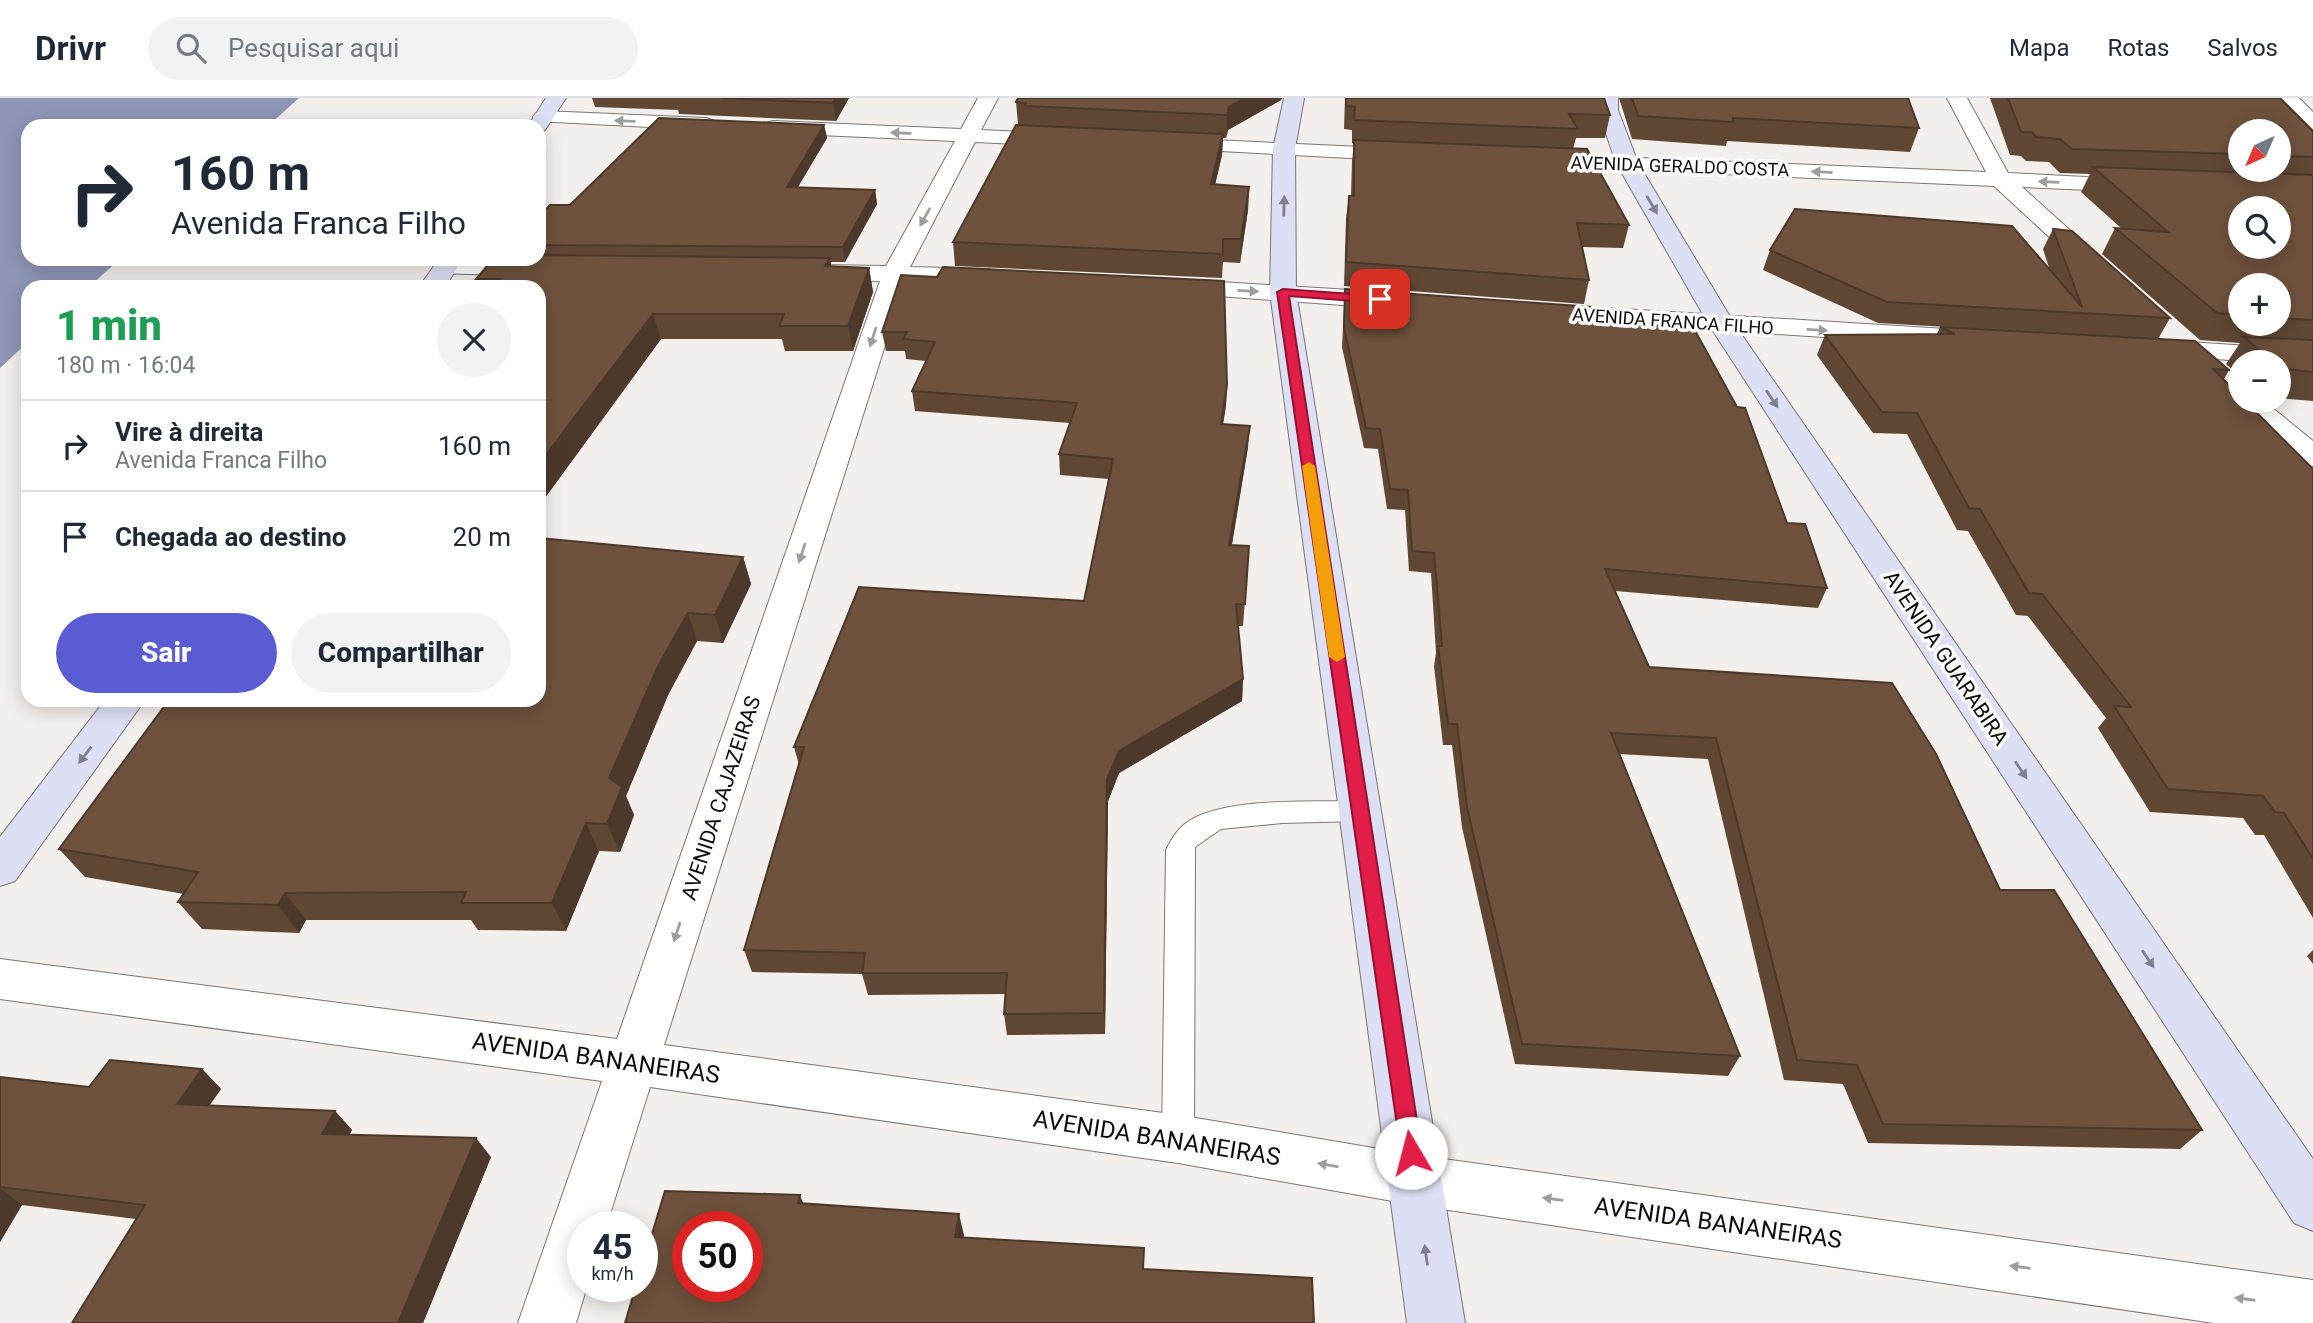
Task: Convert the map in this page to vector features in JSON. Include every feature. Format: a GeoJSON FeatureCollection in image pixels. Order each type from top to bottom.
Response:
{"type":"FeatureCollection","features":[{"type":"Feature","properties":{"kind":"main road"},"geometry":{"type":"LineString","coordinates":[[543,119],[556,98]]}},
{"type":"Feature","properties":{"kind":"main road"},"geometry":{"type":"LineString","coordinates":[[1294,98],[1284,149],[1283,292],[1436,1323]]}},
{"type":"Feature","properties":{"kind":"main road","name":"AVENIDA GUARABIRA"},"geometry":{"type":"LineString","coordinates":[[1608,98],[1608,110],[1627,163],[1722,325],[2313,1205]]}},
{"type":"Feature","properties":{"kind":"main road"},"geometry":{"type":"LineString","coordinates":[[0,869],[121,707]]}},
{"type":"Feature","properties":{"kind":"street","name":"AVENIDA CAJAZEIRAS"},"geometry":{"type":"LineString","coordinates":[[547,1323],[895,273],[988,98]]}},
{"type":"Feature","properties":{"kind":"street"},"geometry":{"type":"LineString","coordinates":[[1957,98],[2001,180],[2109,279]]}},
{"type":"Feature","properties":{"kind":"street"},"geometry":{"type":"LineString","coordinates":[[2288,98],[2313,124]]}},
{"type":"Feature","properties":{"kind":"street"},"geometry":{"type":"LineString","coordinates":[[546,122],[721,125]]}},
{"type":"Feature","properties":{"kind":"street"},"geometry":{"type":"LineString","coordinates":[[749,126],[1083,141]]}},
{"type":"Feature","properties":{"kind":"street"},"geometry":{"type":"LineString","coordinates":[[1150,143],[1420,156]]}},
{"type":"Feature","properties":{"kind":"street","name":"AVENIDA GERALDO COSTA"},"geometry":{"type":"LineString","coordinates":[[1527,159],[2164,186]]}},
{"type":"Feature","properties":{"kind":"street"},"geometry":{"type":"LineString","coordinates":[[443,271],[568,269]]}},
{"type":"Feature","properties":{"kind":"street"},"geometry":{"type":"LineString","coordinates":[[799,272],[1019,279]]}},
{"type":"Feature","properties":{"kind":"street"},"geometry":{"type":"LineString","coordinates":[[1144,285],[1423,303]]}},
{"type":"Feature","properties":{"kind":"street","name":"AVENIDA FRANCA FILHO"},"geometry":{"type":"LineString","coordinates":[[1518,310],[1722,325],[1969,338]]}},
{"type":"Feature","properties":{"kind":"street"},"geometry":{"type":"LineString","coordinates":[[2158,323],[2228,385]]}},
{"type":"Feature","properties":{"kind":"street"},"geometry":{"type":"LineString","coordinates":[[2133,347],[2313,358]]}},
{"type":"Feature","properties":{"kind":"street"},"geometry":{"type":"LineString","coordinates":[[2261,413],[2313,457]]}},
{"type":"Feature","properties":{"kind":"street","name":"AVENIDA BANANEIRAS"},"geometry":{"type":"LineString","coordinates":[[0,979],[1178,1139],[1415,1180],[2313,1309]]}},
{"type":"Feature","properties":{"kind":"lane"},"geometry":{"type":"LineString","coordinates":[[1178,1139],[1180,850],[1185,840],[1197,829],[1216,820],[1282,813],[1360,811]]}},
{"type":"Feature","properties":{"kind":"water"},"geometry":{"type":"Polygon","coordinates":[[[0,98],[299,98],[276,119],[21,119],[21,266],[112,266],[97,280],[21,280],[21,348],[0,368],[0,98]]]}},
{"type":"Feature","properties":{"kind":"building"},"geometry":{"type":"Polygon","coordinates":[[[721,98],[836,98],[833,103],[721,98]]]}},
{"type":"Feature","properties":{"kind":"building"},"geometry":{"type":"Polygon","coordinates":[[[1018,98],[1245,98],[1229,107],[1227,115],[1025,106],[1026,103],[1016,102],[1018,98]]]}},
{"type":"Feature","properties":{"kind":"building"},"geometry":{"type":"Polygon","coordinates":[[[1346,98],[1604,98],[1610,115],[1569,114],[1578,129],[1354,120],[1355,107],[1346,106],[1346,98]]]}},
{"type":"Feature","properties":{"kind":"building"},"geometry":{"type":"Polygon","coordinates":[[[1632,98],[1908,98],[1919,128],[1638,116],[1632,98]]]}},
{"type":"Feature","properties":{"kind":"building"},"geometry":{"type":"Polygon","coordinates":[[[2008,98],[2280,98],[2313,131],[2313,157],[2291,156],[2291,119],[2228,119],[2228,154],[2072,149],[2060,139],[2036,137],[2032,132],[2021,132],[2008,98]]]}},
{"type":"Feature","properties":{"kind":"building"},"geometry":{"type":"Polygon","coordinates":[[[659,118],[824,125],[787,187],[875,190],[843,247],[546,245],[546,209],[550,205],[570,205],[659,118]]]}},
{"type":"Feature","properties":{"kind":"building"},"geometry":{"type":"Polygon","coordinates":[[[1016,125],[1223,134],[1211,184],[1249,187],[1241,239],[1223,239],[1223,254],[953,242],[1016,125]]]}},
{"type":"Feature","properties":{"kind":"building"},"geometry":{"type":"Polygon","coordinates":[[[1354,140],[1587,149],[1629,225],[1577,223],[1589,280],[1346,262],[1349,196],[1354,196],[1354,140]]]}},
{"type":"Feature","properties":{"kind":"building"},"geometry":{"type":"Polygon","coordinates":[[[2093,167],[2228,172],[2228,182],[2291,182],[2291,174],[2313,175],[2313,320],[2291,319],[2291,273],[2228,273],[2228,314],[2217,313],[2115,228],[2168,232],[2093,167]]]}},
{"type":"Feature","properties":{"kind":"building"},"geometry":{"type":"Polygon","coordinates":[[[1795,209],[2012,226],[2082,307],[2053,229],[2072,231],[2170,318],[1887,302],[1770,250],[1795,209]]]}},
{"type":"Feature","properties":{"kind":"building"},"geometry":{"type":"Polygon","coordinates":[[[546,255],[830,258],[825,266],[869,268],[848,326],[779,326],[784,314],[653,314],[546,455],[546,280],[476,279],[487,266],[546,266],[546,255]]]}},
{"type":"Feature","properties":{"kind":"building"},"geometry":{"type":"Polygon","coordinates":[[[943,267],[1224,281],[1227,385],[1221,424],[1250,426],[1229,545],[1249,546],[1245,604],[1236,604],[1243,679],[1119,751],[1107,779],[1104,1013],[1004,1014],[1007,973],[862,973],[865,953],[744,950],[804,747],[794,747],[859,587],[1084,601],[1113,459],[1059,454],[1077,403],[912,391],[935,342],[903,339],[907,332],[882,332],[901,275],[937,277],[943,267]]]}},
{"type":"Feature","properties":{"kind":"building"},"geometry":{"type":"Polygon","coordinates":[[[1345,289],[1593,307],[1595,318],[1627,319],[1629,324],[1693,327],[1737,407],[1745,408],[1787,523],[1805,524],[1827,588],[1605,569],[1649,667],[1892,683],[1936,754],[2000,890],[2054,890],[2202,1130],[1883,1124],[1857,1065],[1797,1060],[1716,738],[1611,733],[1740,1056],[1522,1044],[1467,807],[1457,724],[1448,724],[1438,646],[1442,646],[1434,553],[1412,551],[1408,490],[1390,489],[1380,429],[1366,428],[1344,328],[1345,289]]]}},
{"type":"Feature","properties":{"kind":"building"},"geometry":{"type":"Polygon","coordinates":[[[1940,327],[2195,341],[2228,369],[2213,369],[2228,384],[2228,413],[2257,413],[2313,469],[2313,859],[2284,813],[2275,812],[2263,796],[2168,789],[2114,706],[2131,707],[2042,594],[2029,593],[1980,509],[1969,508],[1917,413],[1882,412],[1825,335],[1955,334],[1940,327]]]}},
{"type":"Feature","properties":{"kind":"building"},"geometry":{"type":"Polygon","coordinates":[[[2244,337],[2313,340],[2313,372],[2291,369],[2291,350],[2259,350],[2244,337]]]}},
{"type":"Feature","properties":{"kind":"building"},"geometry":{"type":"Polygon","coordinates":[[[546,539],[743,557],[715,615],[688,613],[658,666],[609,778],[622,787],[607,824],[586,823],[552,903],[461,903],[466,892],[285,893],[278,905],[178,902],[198,872],[59,849],[164,707],[546,707],[546,539]]]}},
{"type":"Feature","properties":{"kind":"building"},"geometry":{"type":"Polygon","coordinates":[[[110,1060],[202,1069],[177,1104],[335,1111],[322,1134],[476,1138],[398,1323],[72,1323],[145,1205],[0,1187],[0,1077],[89,1087],[110,1060]]]}},
{"type":"Feature","properties":{"kind":"building"},"geometry":{"type":"Polygon","coordinates":[[[665,1191],[800,1195],[798,1203],[959,1214],[955,1237],[1144,1248],[1143,1269],[1312,1278],[1314,1323],[625,1323],[631,1302],[658,1302],[658,1214],[665,1191]]]}},
{"type":"Feature","properties":{"kind":"slow traffic"},"geometry":{"type":"LineString","coordinates":[[1309,466],[1337,657]]}},
{"type":"Feature","properties":{"kind":"route"},"geometry":{"type":"LineString","coordinates":[[1380,299],[1283,292],[1411,1153]]}}]}
